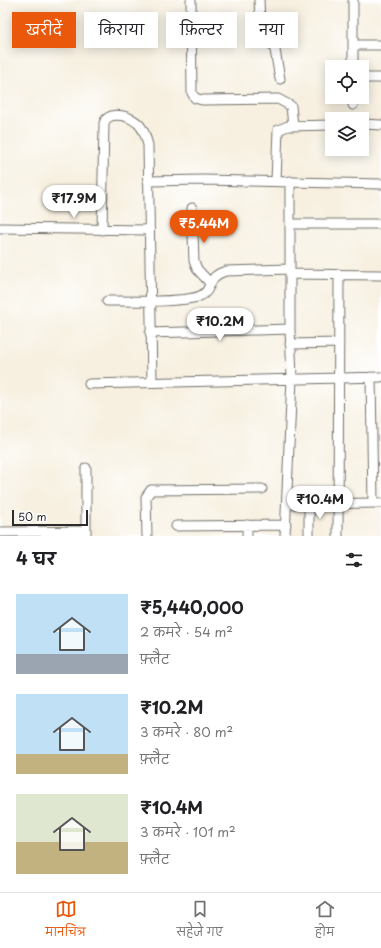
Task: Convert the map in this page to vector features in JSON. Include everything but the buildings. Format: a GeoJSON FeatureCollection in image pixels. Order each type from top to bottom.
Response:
{"type":"FeatureCollection","features":[{"type":"Feature","properties":{"kind":"street"},"geometry":{"type":"LineString","coordinates":[[191,0],[192,93],[195,98],[202,100],[278,99],[291,106],[293,126]]}},
{"type":"Feature","properties":{"kind":"street"},"geometry":{"type":"LineString","coordinates":[[258,0],[260,20],[275,50],[280,78]]}},
{"type":"Feature","properties":{"kind":"street"},"geometry":{"type":"LineString","coordinates":[[353,0],[353,60]]}},
{"type":"Feature","properties":{"kind":"street"},"geometry":{"type":"LineString","coordinates":[[353,45],[381,45]]}},
{"type":"Feature","properties":{"kind":"street"},"geometry":{"type":"LineString","coordinates":[[369,78],[381,78]]}},
{"type":"Feature","properties":{"kind":"street"},"geometry":{"type":"LineString","coordinates":[[102,230],[104,123],[105,119],[111,115],[129,117],[140,126],[148,145],[148,230],[152,382]]}},
{"type":"Feature","properties":{"kind":"street"},"geometry":{"type":"LineString","coordinates":[[369,124],[381,125]]}},
{"type":"Feature","properties":{"kind":"street"},"geometry":{"type":"LineString","coordinates":[[276,181],[277,134],[281,128],[293,126],[325,125]]}},
{"type":"Feature","properties":{"kind":"street"},"geometry":{"type":"LineString","coordinates":[[148,181],[290,181],[381,184]]}},
{"type":"Feature","properties":{"kind":"street"},"geometry":{"type":"LineString","coordinates":[[285,536],[292,378],[290,344],[290,181]]}},
{"type":"Feature","properties":{"kind":"street"},"geometry":{"type":"LineString","coordinates":[[192,208],[194,261],[197,269],[210,283]]}},
{"type":"Feature","properties":{"kind":"street"},"geometry":{"type":"LineString","coordinates":[[290,224],[381,224]]}},
{"type":"Feature","properties":{"kind":"street"},"geometry":{"type":"LineString","coordinates":[[0,228],[148,230]]}},
{"type":"Feature","properties":{"kind":"street"},"geometry":{"type":"LineString","coordinates":[[107,301],[150,301],[198,297],[207,291],[216,274],[226,271],[290,271],[381,275]]}},
{"type":"Feature","properties":{"kind":"street"},"geometry":{"type":"LineString","coordinates":[[338,536],[339,274]]}},
{"type":"Feature","properties":{"kind":"street"},"geometry":{"type":"LineString","coordinates":[[150,333],[290,329]]}},
{"type":"Feature","properties":{"kind":"street"},"geometry":{"type":"LineString","coordinates":[[290,344],[339,344]]}},
{"type":"Feature","properties":{"kind":"street"},"geometry":{"type":"LineString","coordinates":[[287,504],[377,503],[371,377]]}},
{"type":"Feature","properties":{"kind":"street"},"geometry":{"type":"LineString","coordinates":[[89,384],[381,377]]}},
{"type":"Feature","properties":{"kind":"street"},"geometry":{"type":"LineString","coordinates":[[0,532],[86,534],[86,468]]}},
{"type":"Feature","properties":{"kind":"street"},"geometry":{"type":"LineString","coordinates":[[148,536],[146,497],[150,490],[262,489]]}},
{"type":"Feature","properties":{"kind":"street"},"geometry":{"type":"LineString","coordinates":[[309,503],[310,536]]}},
{"type":"Feature","properties":{"kind":"street"},"geometry":{"type":"LineString","coordinates":[[247,525],[247,536]]}},
{"type":"Feature","properties":{"kind":"street"},"geometry":{"type":"LineString","coordinates":[[176,526],[286,525]]}},
{"type":"Feature","properties":{"kind":"street"},"geometry":{"type":"LineString","coordinates":[[197,526],[197,536]]}}]}
